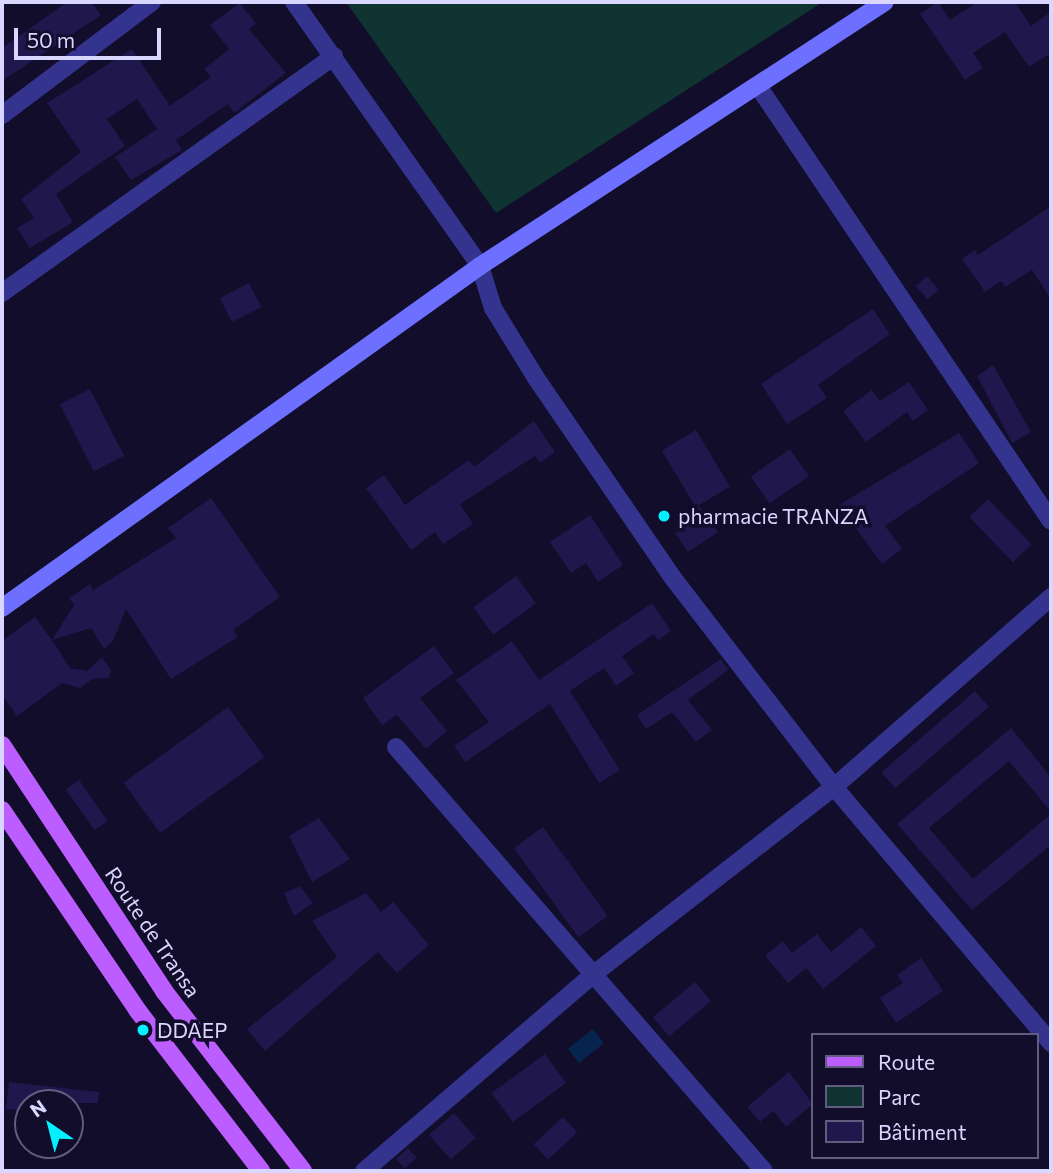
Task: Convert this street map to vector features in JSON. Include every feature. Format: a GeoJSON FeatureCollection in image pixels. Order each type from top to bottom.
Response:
{"type":"FeatureCollection","features":[{"type":"Feature","properties":{"kind":"main road","name":"Route de Transa"},"geometry":{"type":"LineString","coordinates":[[2,745],[164,991],[303,1171]]}},
{"type":"Feature","properties":{"kind":"main road"},"geometry":{"type":"LineString","coordinates":[[2,810],[138,1011],[261,1171]]}},
{"type":"Feature","properties":{"kind":"street"},"geometry":{"type":"LineString","coordinates":[[2,115],[152,2]]}},
{"type":"Feature","properties":{"kind":"street"},"geometry":{"type":"LineString","coordinates":[[294,2],[480,266],[493,309],[536,378],[673,578],[834,787],[1051,1043]]}},
{"type":"Feature","properties":{"kind":"street"},"geometry":{"type":"LineString","coordinates":[[2,608],[480,266],[885,2]]}},
{"type":"Feature","properties":{"kind":"street"},"geometry":{"type":"LineString","coordinates":[[2,293],[334,56]]}},
{"type":"Feature","properties":{"kind":"street"},"geometry":{"type":"LineString","coordinates":[[758,86],[1051,521]]}},
{"type":"Feature","properties":{"kind":"street"},"geometry":{"type":"LineString","coordinates":[[364,1171],[595,973],[834,787],[1051,597]]}},
{"type":"Feature","properties":{"kind":"street"},"geometry":{"type":"LineString","coordinates":[[397,747],[764,1171]]}},
{"type":"Feature","properties":{"kind":"green space"},"geometry":{"type":"Polygon","coordinates":[[[346,2],[823,2],[496,213],[346,2]]]}},
{"type":"Feature","properties":{"kind":"water"},"geometry":{"type":"Polygon","coordinates":[[[593,1029],[604,1043],[579,1063],[568,1049],[593,1029]]]}},
{"type":"Feature","properties":{"kind":"building"},"geometry":{"type":"Polygon","coordinates":[[[67,2],[91,2],[101,15],[2,81],[2,48],[67,2]]]}},
{"type":"Feature","properties":{"kind":"building"},"geometry":{"type":"Polygon","coordinates":[[[938,2],[950,20],[978,2],[1015,2],[1031,26],[1051,12],[1051,53],[1029,67],[1005,32],[973,53],[983,68],[965,80],[920,14],[938,2]]]}},
{"type":"Feature","properties":{"kind":"building"},"geometry":{"type":"Polygon","coordinates":[[[240,3],[256,24],[249,29],[286,73],[234,113],[228,104],[176,140],[182,150],[131,180],[115,157],[157,129],[137,99],[107,119],[125,146],[56,194],[73,222],[30,248],[17,228],[34,218],[21,199],[81,152],[47,103],[132,49],[170,106],[211,77],[204,69],[229,49],[210,25],[240,3]]]}},
{"type":"Feature","properties":{"kind":"building"},"geometry":{"type":"Polygon","coordinates":[[[1051,206],[1051,299],[1032,270],[1005,287],[1001,281],[985,292],[962,259],[975,250],[978,255],[1051,206]]]}},
{"type":"Feature","properties":{"kind":"building"},"geometry":{"type":"Polygon","coordinates":[[[927,276],[939,290],[927,299],[916,286],[927,276]]]}},
{"type":"Feature","properties":{"kind":"building"},"geometry":{"type":"Polygon","coordinates":[[[249,283],[261,307],[232,322],[220,298],[249,283]]]}},
{"type":"Feature","properties":{"kind":"building"},"geometry":{"type":"Polygon","coordinates":[[[873,309],[890,334],[818,385],[827,398],[787,424],[761,384],[873,309]]]}},
{"type":"Feature","properties":{"kind":"building"},"geometry":{"type":"Polygon","coordinates":[[[993,365],[1031,432],[1012,443],[977,376],[993,365]]]}},
{"type":"Feature","properties":{"kind":"building"},"geometry":{"type":"Polygon","coordinates":[[[909,382],[928,410],[913,421],[907,412],[866,442],[843,411],[872,390],[880,401],[909,382]]]}},
{"type":"Feature","properties":{"kind":"building"},"geometry":{"type":"Polygon","coordinates":[[[90,389],[124,456],[94,471],[60,404],[90,389]]]}},
{"type":"Feature","properties":{"kind":"building"},"geometry":{"type":"Polygon","coordinates":[[[534,421],[555,452],[540,463],[535,456],[460,504],[473,524],[443,544],[435,532],[411,550],[366,488],[384,475],[405,505],[469,460],[474,467],[534,421]]]}},
{"type":"Feature","properties":{"kind":"building"},"geometry":{"type":"Polygon","coordinates":[[[696,430],[730,487],[696,507],[662,451],[696,430]]]}},
{"type":"Feature","properties":{"kind":"building"},"geometry":{"type":"Polygon","coordinates":[[[959,433],[979,463],[885,526],[902,549],[882,564],[839,505],[959,433]]]}},
{"type":"Feature","properties":{"kind":"building"},"geometry":{"type":"Polygon","coordinates":[[[790,449],[809,476],[770,504],[751,477],[790,449]]]}},
{"type":"Feature","properties":{"kind":"building"},"geometry":{"type":"Polygon","coordinates":[[[211,498],[280,597],[233,630],[238,637],[171,679],[126,609],[113,641],[104,649],[91,628],[52,640],[74,605],[69,598],[90,584],[93,590],[176,538],[168,528],[211,498]]]}},
{"type":"Feature","properties":{"kind":"building"},"geometry":{"type":"Polygon","coordinates":[[[988,499],[1032,544],[1013,562],[969,517],[988,499]]]}},
{"type":"Feature","properties":{"kind":"building"},"geometry":{"type":"Polygon","coordinates":[[[699,506],[718,532],[688,552],[675,533],[683,528],[678,520],[699,506]]]}},
{"type":"Feature","properties":{"kind":"building"},"geometry":{"type":"Polygon","coordinates":[[[590,515],[623,565],[598,582],[586,563],[571,573],[550,542],[590,515]]]}},
{"type":"Feature","properties":{"kind":"building"},"geometry":{"type":"Polygon","coordinates":[[[516,576],[536,604],[493,635],[473,607],[516,576]]]}},
{"type":"Feature","properties":{"kind":"building"},"geometry":{"type":"Polygon","coordinates":[[[652,603],[671,631],[658,640],[654,634],[622,656],[634,673],[616,686],[604,668],[570,691],[620,770],[599,783],[550,704],[465,762],[454,746],[489,722],[456,680],[512,641],[539,680],[652,603]]]}},
{"type":"Feature","properties":{"kind":"building"},"geometry":{"type":"Polygon","coordinates":[[[35,617],[70,668],[87,671],[102,657],[111,670],[109,678],[92,679],[80,688],[62,683],[17,716],[2,695],[2,641],[35,617]]]}},
{"type":"Feature","properties":{"kind":"building"},"geometry":{"type":"Polygon","coordinates":[[[434,646],[454,673],[420,698],[447,731],[426,749],[397,715],[382,725],[363,698],[434,646]]]}},
{"type":"Feature","properties":{"kind":"building"},"geometry":{"type":"Polygon","coordinates":[[[721,659],[728,670],[688,700],[712,730],[696,742],[672,712],[646,729],[637,715],[721,659]]]}},
{"type":"Feature","properties":{"kind":"building"},"geometry":{"type":"Polygon","coordinates":[[[975,691],[989,707],[895,788],[881,772],[975,691]]]}},
{"type":"Feature","properties":{"kind":"building"},"geometry":{"type":"Polygon","coordinates":[[[228,707],[264,757],[160,833],[124,783],[228,707]]]}},
{"type":"Feature","properties":{"kind":"building"},"geometry":{"type":"Polygon","coordinates":[[[1011,728],[1051,777],[1051,812],[1009,761],[929,828],[973,879],[1051,814],[1051,845],[972,910],[897,824],[1011,728]]]}},
{"type":"Feature","properties":{"kind":"building"},"geometry":{"type":"Polygon","coordinates":[[[79,780],[108,821],[95,830],[66,789],[79,780]]]}},
{"type":"Feature","properties":{"kind":"building"},"geometry":{"type":"Polygon","coordinates":[[[319,818],[350,859],[312,882],[289,836],[319,818]]]}},
{"type":"Feature","properties":{"kind":"building"},"geometry":{"type":"Polygon","coordinates":[[[543,827],[608,916],[579,937],[514,848],[543,827]]]}},
{"type":"Feature","properties":{"kind":"building"},"geometry":{"type":"Polygon","coordinates":[[[300,886],[313,903],[294,916],[284,893],[300,886]]]}},
{"type":"Feature","properties":{"kind":"building"},"geometry":{"type":"Polygon","coordinates":[[[366,893],[381,912],[393,902],[429,945],[397,973],[378,952],[265,1051],[247,1029],[337,957],[312,921],[366,893]]]}},
{"type":"Feature","properties":{"kind":"building"},"geometry":{"type":"Polygon","coordinates":[[[861,927],[876,946],[823,989],[806,968],[788,983],[765,956],[783,941],[792,953],[817,934],[831,952],[861,927]]]}},
{"type":"Feature","properties":{"kind":"building"},"geometry":{"type":"Polygon","coordinates":[[[921,958],[943,991],[896,1023],[880,998],[903,983],[897,975],[921,958]]]}},
{"type":"Feature","properties":{"kind":"building"},"geometry":{"type":"Polygon","coordinates":[[[695,982],[711,1001],[669,1037],[653,1017],[695,982]]]}},
{"type":"Feature","properties":{"kind":"building"},"geometry":{"type":"Polygon","coordinates":[[[545,1054],[566,1083],[513,1122],[492,1093],[545,1054]]]}},
{"type":"Feature","properties":{"kind":"building"},"geometry":{"type":"Polygon","coordinates":[[[789,1072],[811,1101],[811,1106],[786,1127],[773,1111],[760,1122],[747,1107],[789,1072]]]}},
{"type":"Feature","properties":{"kind":"building"},"geometry":{"type":"Polygon","coordinates":[[[9,1082],[72,1089],[14,1089],[14,1110],[6,1109],[9,1082]]]}},
{"type":"Feature","properties":{"kind":"building"},"geometry":{"type":"Polygon","coordinates":[[[84,1090],[99,1092],[98,1103],[84,1103],[84,1090]]]}},
{"type":"Feature","properties":{"kind":"building"},"geometry":{"type":"Polygon","coordinates":[[[454,1113],[476,1138],[451,1160],[429,1135],[454,1113]]]}},
{"type":"Feature","properties":{"kind":"building"},"geometry":{"type":"Polygon","coordinates":[[[563,1117],[577,1132],[548,1160],[534,1144],[563,1117]]]}},
{"type":"Feature","properties":{"kind":"building"},"geometry":{"type":"Polygon","coordinates":[[[408,1148],[417,1158],[405,1168],[396,1159],[408,1148]]]}},
{"type":"Feature","properties":{"kind":"place","name":"pharmacie TRANZA"},"geometry":{"type":"Point","coordinates":[664,516]}},
{"type":"Feature","properties":{"kind":"place","name":"DDAEP"},"geometry":{"type":"Point","coordinates":[143,1030]}}]}
